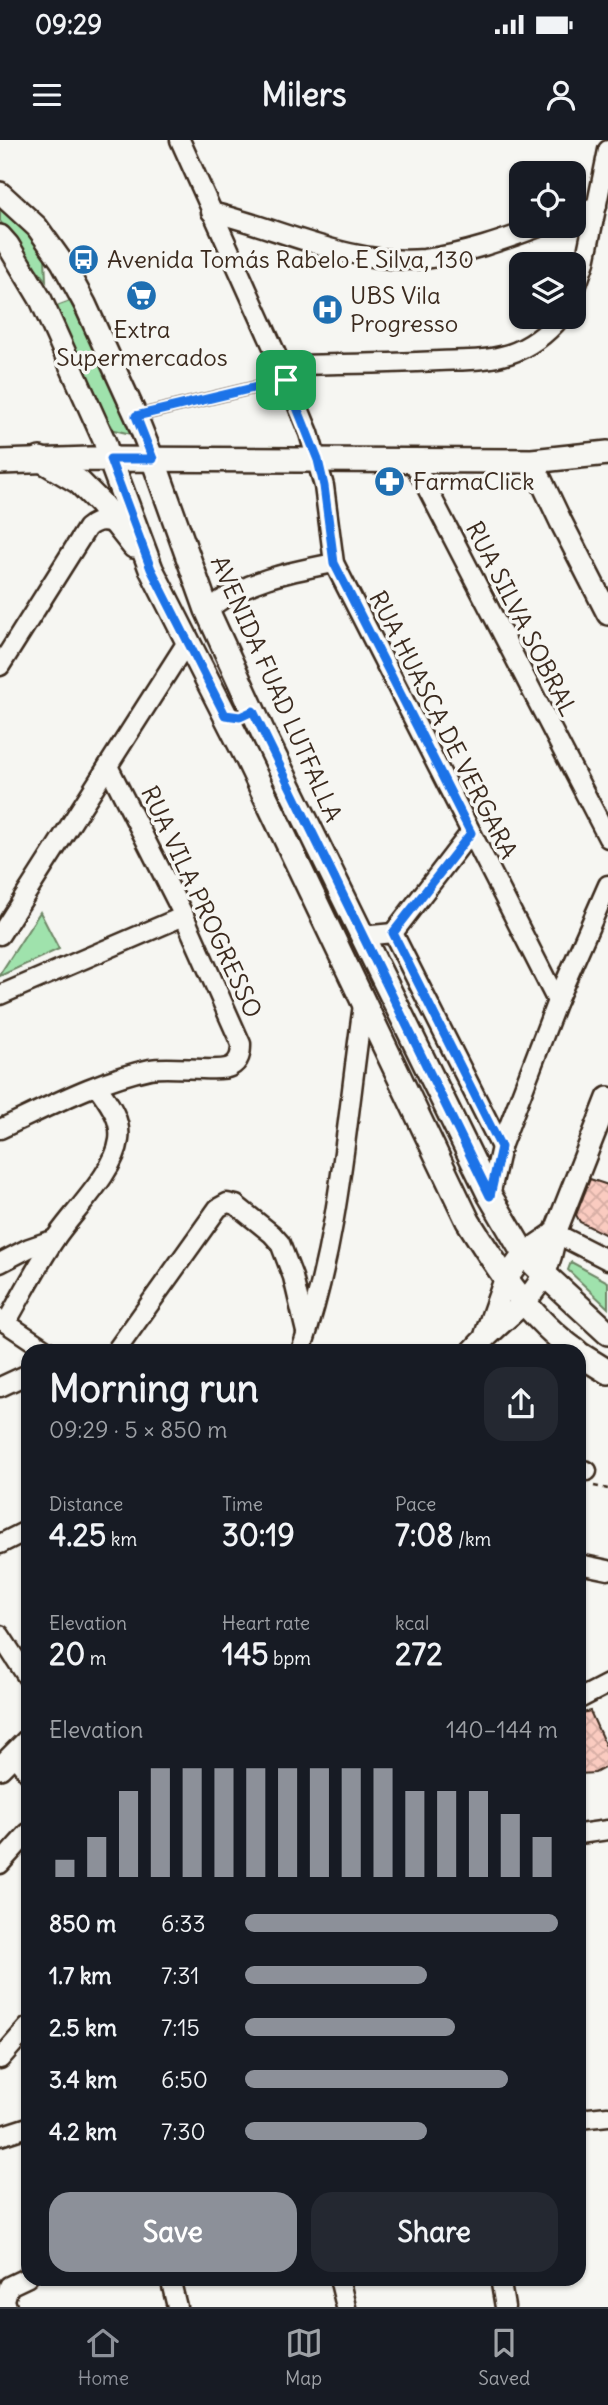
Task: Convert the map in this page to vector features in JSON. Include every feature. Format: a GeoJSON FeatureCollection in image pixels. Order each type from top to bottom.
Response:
{"type":"FeatureCollection","features":[{"type":"Feature","properties":{"kind":"main road"},"geometry":{"type":"LineString","coordinates":[[2,466],[40,459],[532,461],[608,453]]}},
{"type":"Feature","properties":{"kind":"main road"},"geometry":{"type":"LineString","coordinates":[[40,459],[79,482],[120,527],[151,569]]}},
{"type":"Feature","properties":{"kind":"main road"},"geometry":{"type":"LineString","coordinates":[[110,459],[151,569],[225,715],[468,1221],[505,1280],[525,1304],[568,1344]]}},
{"type":"Feature","properties":{"kind":"main road","name":"AVENIDA FUAD LUTFALLA"},"geometry":{"type":"LineString","coordinates":[[153,459],[207,610],[253,711],[490,1196],[524,1254],[544,1276],[608,1333]]}},
{"type":"Feature","properties":{"kind":"main road"},"geometry":{"type":"LineString","coordinates":[[225,715],[240,717],[253,711]]}},
{"type":"Feature","properties":{"kind":"main road"},"geometry":{"type":"LineString","coordinates":[[586,1358],[608,1373]]}},
{"type":"Feature","properties":{"kind":"street","name":"RUA HUASCA DE VERGARA"},"geometry":{"type":"LineString","coordinates":[[180,140],[284,372],[318,460],[334,563],[556,1001]]}},
{"type":"Feature","properties":{"kind":"street"},"geometry":{"type":"LineString","coordinates":[[586,257],[608,150]]}},
{"type":"Feature","properties":{"kind":"street"},"geometry":{"type":"LineString","coordinates":[[0,193],[37,228],[62,262],[136,416],[153,459]]}},
{"type":"Feature","properties":{"kind":"street"},"geometry":{"type":"LineString","coordinates":[[586,210],[597,206]]}},
{"type":"Feature","properties":{"kind":"street"},"geometry":{"type":"LineString","coordinates":[[211,212],[331,248],[396,259],[422,259],[456,254],[509,237]]}},
{"type":"Feature","properties":{"kind":"street"},"geometry":{"type":"LineString","coordinates":[[0,236],[41,300],[104,439],[110,459]]}},
{"type":"Feature","properties":{"kind":"street"},"geometry":{"type":"LineString","coordinates":[[41,300],[74,286]]}},
{"type":"Feature","properties":{"kind":"street"},"geometry":{"type":"LineString","coordinates":[[284,372],[477,359],[508,354],[530,344],[551,329]]}},
{"type":"Feature","properties":{"kind":"street","name":"RUA SILVA SOBRAL"},"geometry":{"type":"LineString","coordinates":[[412,459],[606,830]]}},
{"type":"Feature","properties":{"kind":"street"},"geometry":{"type":"LineString","coordinates":[[532,461],[608,614]]}},
{"type":"Feature","properties":{"kind":"street"},"geometry":{"type":"LineString","coordinates":[[0,666],[87,528],[94,522],[101,521],[120,527]]}},
{"type":"Feature","properties":{"kind":"street"},"geometry":{"type":"LineString","coordinates":[[207,610],[246,585],[273,575],[334,563]]}},
{"type":"Feature","properties":{"kind":"street"},"geometry":{"type":"LineString","coordinates":[[0,935],[187,642]]}},
{"type":"Feature","properties":{"kind":"street","name":"RUA VILA PROGRESSO"},"geometry":{"type":"LineString","coordinates":[[0,1129],[97,1086],[150,1069],[223,1069],[237,1062],[241,1054],[241,1044],[184,916],[108,766]]}},
{"type":"Feature","properties":{"kind":"street"},"geometry":{"type":"LineString","coordinates":[[362,936],[393,933],[471,833]]}},
{"type":"Feature","properties":{"kind":"street"},"geometry":{"type":"LineString","coordinates":[[490,1196],[501,1147],[556,1001],[608,885]]}},
{"type":"Feature","properties":{"kind":"street"},"geometry":{"type":"LineString","coordinates":[[0,995],[184,916]]}},
{"type":"Feature","properties":{"kind":"street"},"geometry":{"type":"LineString","coordinates":[[393,933],[501,1147]]}},
{"type":"Feature","properties":{"kind":"street"},"geometry":{"type":"LineString","coordinates":[[304,1343],[332,1240],[363,1005]]}},
{"type":"Feature","properties":{"kind":"street"},"geometry":{"type":"LineString","coordinates":[[38,1344],[3,1321],[55,1239],[91,1193],[113,1159],[119,1139],[118,1121],[97,1086]]}},
{"type":"Feature","properties":{"kind":"street"},"geometry":{"type":"LineString","coordinates":[[479,1344],[525,1304],[544,1276],[552,1255],[555,1233],[608,1098]]}},
{"type":"Feature","properties":{"kind":"street"},"geometry":{"type":"LineString","coordinates":[[121,1344],[218,1208],[227,1203],[236,1205],[280,1243],[293,1278],[304,1343]]}},
{"type":"Feature","properties":{"kind":"street"},"geometry":{"type":"LineString","coordinates":[[479,1344],[505,1280],[524,1254],[555,1233]]}},
{"type":"Feature","properties":{"kind":"street"},"geometry":{"type":"LineString","coordinates":[[555,1233],[608,1259]]}},
{"type":"Feature","properties":{"kind":"street"},"geometry":{"type":"LineString","coordinates":[[0,1263],[29,1248],[55,1239]]}},
{"type":"Feature","properties":{"kind":"street"},"geometry":{"type":"LineString","coordinates":[[0,1387],[21,1377]]}},
{"type":"Feature","properties":{"kind":"street"},"geometry":{"type":"LineString","coordinates":[[0,1544],[21,1534]]}},
{"type":"Feature","properties":{"kind":"street"},"geometry":{"type":"LineString","coordinates":[[586,1565],[608,1570]]}},
{"type":"Feature","properties":{"kind":"street"},"geometry":{"type":"LineString","coordinates":[[0,1635],[21,1667]]}},
{"type":"Feature","properties":{"kind":"street"},"geometry":{"type":"LineString","coordinates":[[586,1695],[608,1684]]}},
{"type":"Feature","properties":{"kind":"street"},"geometry":{"type":"LineString","coordinates":[[586,1833],[608,1830]]}},
{"type":"Feature","properties":{"kind":"street"},"geometry":{"type":"LineString","coordinates":[[0,1864],[21,1841]]}},
{"type":"Feature","properties":{"kind":"street"},"geometry":{"type":"LineString","coordinates":[[0,2059],[21,2035]]}},
{"type":"Feature","properties":{"kind":"street"},"geometry":{"type":"LineString","coordinates":[[586,2118],[608,2116]]}},
{"type":"Feature","properties":{"kind":"street"},"geometry":{"type":"LineString","coordinates":[[0,2136],[21,2129]]}},
{"type":"Feature","properties":{"kind":"street"},"geometry":{"type":"LineString","coordinates":[[6,2304],[9,2286],[21,2280]]}},
{"type":"Feature","properties":{"kind":"street"},"geometry":{"type":"LineString","coordinates":[[172,2286],[177,2307]]}},
{"type":"Feature","properties":{"kind":"street"},"geometry":{"type":"LineString","coordinates":[[341,2286],[346,2307]]}},
{"type":"Feature","properties":{"kind":"street"},"geometry":{"type":"LineString","coordinates":[[501,2286],[505,2307]]}},
{"type":"Feature","properties":{"kind":"lane"},"geometry":{"type":"LineString","coordinates":[[136,416],[284,372]]}},
{"type":"Feature","properties":{"kind":"green space"},"geometry":{"type":"Polygon","coordinates":[[[0,206],[30,233],[45,257],[46,281],[0,221],[0,206]]]}},
{"type":"Feature","properties":{"kind":"green space"},"geometry":{"type":"Polygon","coordinates":[[[70,301],[120,404],[131,434],[114,430],[99,406],[54,307],[70,301]]]}},
{"type":"Feature","properties":{"kind":"green space"},"geometry":{"type":"Polygon","coordinates":[[[40,912],[59,949],[0,976],[0,974],[40,912]]]}},
{"type":"Feature","properties":{"kind":"green space"},"geometry":{"type":"Polygon","coordinates":[[[571,1262],[608,1282],[608,1308],[568,1270],[571,1262]]]}},
{"type":"Feature","properties":{"kind":"building"},"geometry":{"type":"Polygon","coordinates":[[[590,1179],[608,1185],[608,1236],[580,1222],[576,1215],[590,1179]]]}},
{"type":"Feature","properties":{"kind":"building"},"geometry":{"type":"Polygon","coordinates":[[[590,1711],[608,1751],[608,1766],[595,1773],[586,1774],[586,1712],[590,1711]]]}},
{"type":"Feature","properties":{"kind":"place","name":"Avenida Tomás Rabelo E Silva, 130"},"geometry":{"type":"Point","coordinates":[84,260]}},
{"type":"Feature","properties":{"kind":"place","name":"Extra Supermercados"},"geometry":{"type":"Point","coordinates":[142,296]}},
{"type":"Feature","properties":{"kind":"place","name":"UBS Vila Progresso"},"geometry":{"type":"Point","coordinates":[327,310]}},
{"type":"Feature","properties":{"kind":"place","name":"FarmaClick"},"geometry":{"type":"Point","coordinates":[390,482]}},
{"type":"Feature","properties":{"kind":"route"},"geometry":{"type":"LineString","coordinates":[[286,380],[318,460],[334,563],[471,833],[393,933],[501,1147],[490,1196],[253,711],[240,717],[225,715],[187,642],[151,569],[110,459],[153,459],[136,416],[286,380]]}}]}
